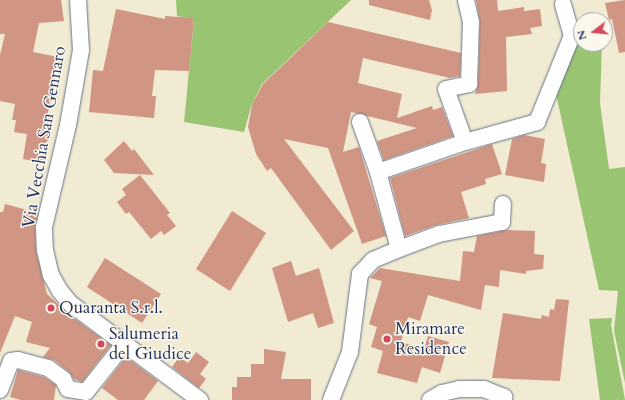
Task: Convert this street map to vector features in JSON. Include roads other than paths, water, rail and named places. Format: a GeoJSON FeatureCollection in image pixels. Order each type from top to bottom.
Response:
{"type":"FeatureCollection","features":[{"type":"Feature","properties":{"kind":"street","name":"Via Vecchia San Gennaro"},"geometry":{"type":"LineString","coordinates":[[78,0],[81,50],[68,125],[44,228],[44,250],[51,275],[60,291],[72,304],[200,400]]}},
{"type":"Feature","properties":{"kind":"street"},"geometry":{"type":"LineString","coordinates":[[465,142],[446,89],[469,84],[471,22],[466,0]]}},
{"type":"Feature","properties":{"kind":"street"},"geometry":{"type":"LineString","coordinates":[[378,172],[465,142],[537,122],[572,36],[563,4]]}},
{"type":"Feature","properties":{"kind":"street"},"geometry":{"type":"LineString","coordinates":[[360,122],[378,172],[399,249]]}},
{"type":"Feature","properties":{"kind":"street"},"geometry":{"type":"LineString","coordinates":[[331,400],[350,352],[360,274],[373,260],[439,234],[502,222],[504,204]]}},
{"type":"Feature","properties":{"kind":"street"},"geometry":{"type":"LineString","coordinates":[[0,390],[11,361],[18,360],[48,368],[63,379],[68,394],[86,392],[124,344]]}},
{"type":"Feature","properties":{"kind":"street"},"geometry":{"type":"LineString","coordinates":[[430,400],[442,393],[459,389],[484,388],[504,397],[504,400]]}},
{"type":"Feature","properties":{"kind":"place","name":"Quaranta S.r.l."},"geometry":{"type":"Point","coordinates":[51,308]}},
{"type":"Feature","properties":{"kind":"place","name":"Miramare Residence"},"geometry":{"type":"Point","coordinates":[387,339]}},
{"type":"Feature","properties":{"kind":"place","name":"Salumeria del Giudice"},"geometry":{"type":"Point","coordinates":[101,344]}}]}
